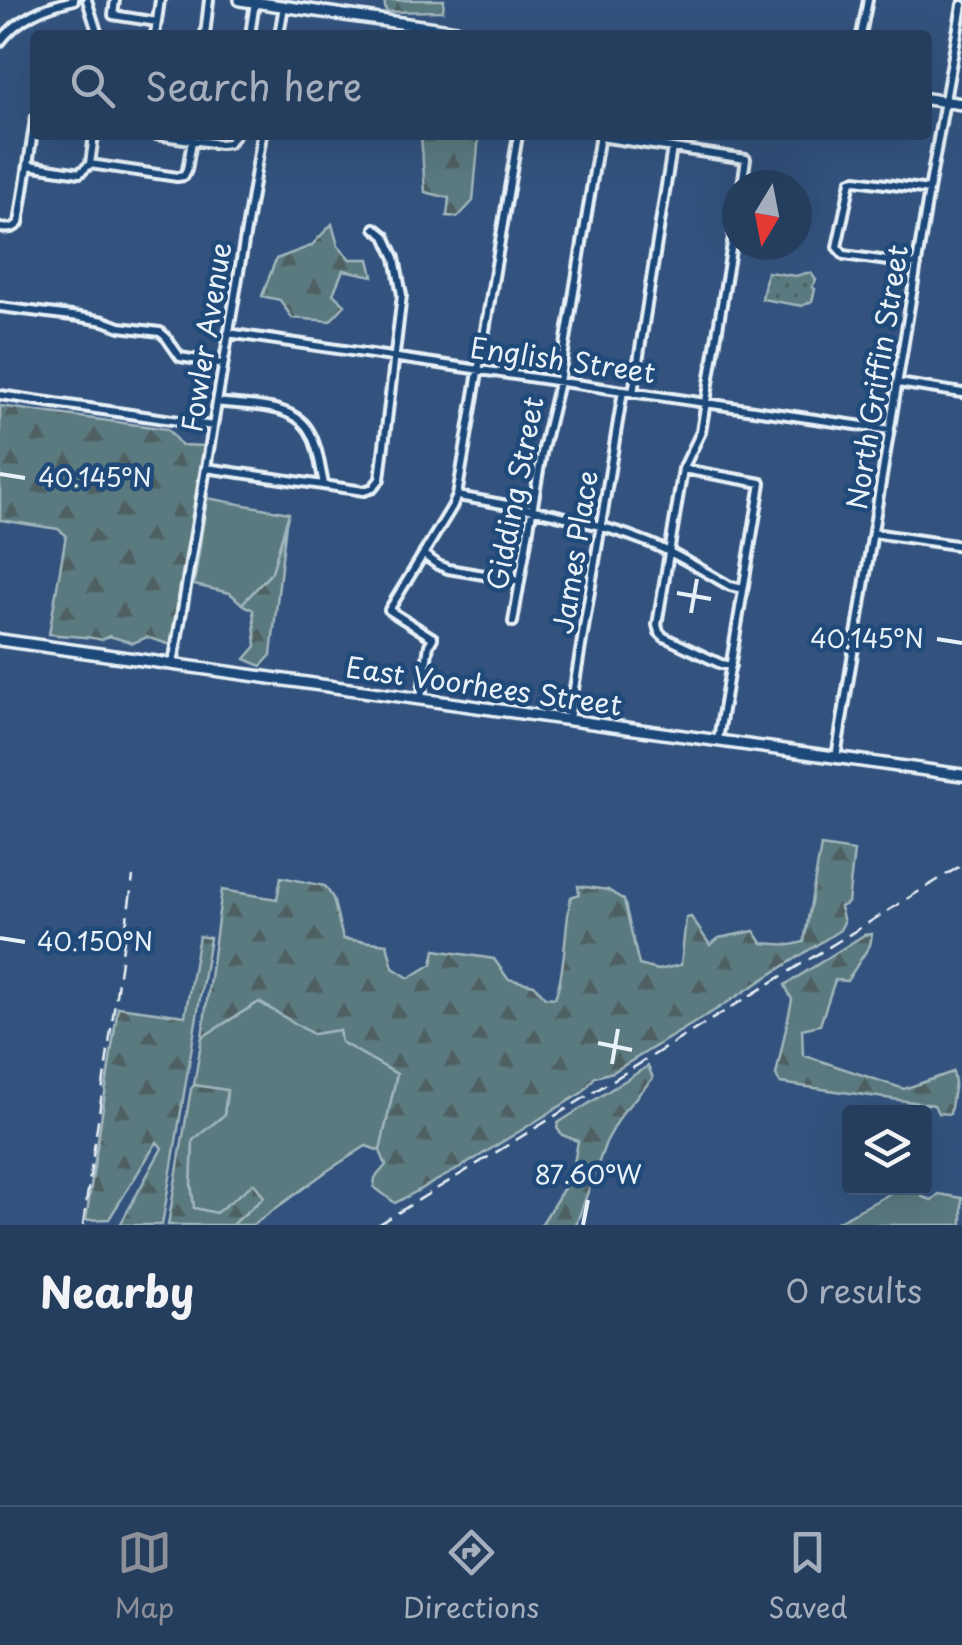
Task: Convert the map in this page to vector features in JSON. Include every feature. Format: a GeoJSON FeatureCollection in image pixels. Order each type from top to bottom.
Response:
{"type":"FeatureCollection","features":[{"type":"Feature","properties":{"kind":"main road"},"geometry":{"type":"LineString","coordinates":[[240,0],[450,30]]}},
{"type":"Feature","properties":{"kind":"main road"},"geometry":{"type":"LineString","coordinates":[[932,100],[962,104]]}},
{"type":"Feature","properties":{"kind":"main road","name":"East Voorhees Street"},"geometry":{"type":"LineString","coordinates":[[0,640],[962,775]]}},
{"type":"Feature","properties":{"kind":"street"},"geometry":{"type":"LineString","coordinates":[[0,42],[8,30],[27,16],[74,0]]}},
{"type":"Feature","properties":{"kind":"street"},"geometry":{"type":"LineString","coordinates":[[86,0],[96,30]]}},
{"type":"Feature","properties":{"kind":"street"},"geometry":{"type":"LineString","coordinates":[[115,0],[113,15],[157,22]]}},
{"type":"Feature","properties":{"kind":"street"},"geometry":{"type":"LineString","coordinates":[[156,30],[160,0]]}},
{"type":"Feature","properties":{"kind":"street"},"geometry":{"type":"LineString","coordinates":[[206,30],[209,0]]}},
{"type":"Feature","properties":{"kind":"street"},"geometry":{"type":"LineString","coordinates":[[862,30],[868,0]]}},
{"type":"Feature","properties":{"kind":"street"},"geometry":{"type":"LineString","coordinates":[[251,30],[255,2]]}},
{"type":"Feature","properties":{"kind":"street","name":"North Griffin Street"},"geometry":{"type":"LineString","coordinates":[[836,757],[962,5]]}},
{"type":"Feature","properties":{"kind":"street"},"geometry":{"type":"LineString","coordinates":[[280,30],[284,6]]}},
{"type":"Feature","properties":{"kind":"street"},"geometry":{"type":"LineString","coordinates":[[0,228],[16,227],[19,222],[32,140]]}},
{"type":"Feature","properties":{"kind":"street"},"geometry":{"type":"LineString","coordinates":[[28,165],[80,172],[90,164],[93,140]]}},
{"type":"Feature","properties":{"kind":"street"},"geometry":{"type":"LineString","coordinates":[[90,164],[178,178],[187,170],[192,140]]}},
{"type":"Feature","properties":{"kind":"street"},"geometry":{"type":"LineString","coordinates":[[207,140],[232,140]]}},
{"type":"Feature","properties":{"kind":"street","name":"Fowler Avenue"},"geometry":{"type":"LineString","coordinates":[[174,664],[259,140]]}},
{"type":"Feature","properties":{"kind":"street"},"geometry":{"type":"LineString","coordinates":[[421,698],[432,638],[389,610],[457,496],[517,140]]}},
{"type":"Feature","properties":{"kind":"street","name":"Gidding Street"},"geometry":{"type":"LineString","coordinates":[[513,622],[599,140]]}},
{"type":"Feature","properties":{"kind":"street"},"geometry":{"type":"LineString","coordinates":[[624,140],[746,159],[744,170]]}},
{"type":"Feature","properties":{"kind":"street"},"geometry":{"type":"LineString","coordinates":[[633,393],[672,148]]}},
{"type":"Feature","properties":{"kind":"street"},"geometry":{"type":"LineString","coordinates":[[917,265],[844,255],[838,246],[851,181],[929,190]]}},
{"type":"Feature","properties":{"kind":"street"},"geometry":{"type":"LineString","coordinates":[[206,468],[364,491],[380,480],[401,306],[395,258],[386,236],[375,228]]}},
{"type":"Feature","properties":{"kind":"street"},"geometry":{"type":"LineString","coordinates":[[729,260],[701,432],[684,469],[657,625],[664,637],[731,666]]}},
{"type":"Feature","properties":{"kind":"street"},"geometry":{"type":"LineString","coordinates":[[0,307],[160,332],[180,357],[222,364]]}},
{"type":"Feature","properties":{"kind":"street","name":"English Street"},"geometry":{"type":"LineString","coordinates":[[228,333],[890,430]]}},
{"type":"Feature","properties":{"kind":"street"},"geometry":{"type":"LineString","coordinates":[[898,382],[959,392]]}},
{"type":"Feature","properties":{"kind":"street","name":"James Place"},"geometry":{"type":"LineString","coordinates":[[568,719],[624,392]]}},
{"type":"Feature","properties":{"kind":"street"},"geometry":{"type":"LineString","coordinates":[[0,395],[213,426]]}},
{"type":"Feature","properties":{"kind":"street"},"geometry":{"type":"LineString","coordinates":[[217,402],[282,411],[298,418],[310,431],[324,484]]}},
{"type":"Feature","properties":{"kind":"street"},"geometry":{"type":"LineString","coordinates":[[684,469],[761,483],[718,740]]}},
{"type":"Feature","properties":{"kind":"street"},"geometry":{"type":"LineString","coordinates":[[457,496],[533,510],[648,542],[730,586],[743,589]]}},
{"type":"Feature","properties":{"kind":"street"},"geometry":{"type":"LineString","coordinates":[[873,532],[962,546]]}},
{"type":"Feature","properties":{"kind":"street"},"geometry":{"type":"LineString","coordinates":[[424,555],[448,568],[520,581]]}},
{"type":"Feature","properties":{"kind":"green space"},"geometry":{"type":"Polygon","coordinates":[[[384,0],[444,0],[443,11],[386,12],[384,0]]]}},
{"type":"Feature","properties":{"kind":"green space"},"geometry":{"type":"Polygon","coordinates":[[[421,140],[479,140],[473,201],[458,217],[447,216],[449,198],[425,192],[421,140]]]}},
{"type":"Feature","properties":{"kind":"green space"},"geometry":{"type":"Polygon","coordinates":[[[332,224],[338,246],[350,259],[369,259],[373,276],[343,270],[333,294],[345,305],[330,321],[292,318],[280,300],[262,296],[276,259],[311,246],[332,224]]]}},
{"type":"Feature","properties":{"kind":"green space"},"geometry":{"type":"Polygon","coordinates":[[[767,272],[796,276],[811,273],[816,280],[812,301],[802,306],[762,299],[767,272]]]}},
{"type":"Feature","properties":{"kind":"green space"},"geometry":{"type":"Polygon","coordinates":[[[0,406],[167,429],[181,445],[205,446],[171,645],[147,637],[133,643],[109,636],[102,640],[49,634],[66,535],[58,529],[0,520],[0,406]]]}},
{"type":"Feature","properties":{"kind":"green space"},"geometry":{"type":"Polygon","coordinates":[[[207,498],[289,513],[272,572],[242,604],[230,593],[194,585],[207,498]]]}},
{"type":"Feature","properties":{"kind":"green space"},"geometry":{"type":"Polygon","coordinates":[[[286,523],[271,655],[261,666],[245,659],[256,646],[253,610],[242,604],[272,572],[286,523]]]}},
{"type":"Feature","properties":{"kind":"green space"},"geometry":{"type":"Polygon","coordinates":[[[821,846],[854,851],[848,903],[840,907],[844,922],[840,930],[613,1072],[595,1077],[583,1092],[460,1168],[395,1203],[374,1187],[375,1178],[386,1165],[380,1151],[397,1074],[341,1042],[339,1030],[313,1034],[259,1002],[202,1037],[222,890],[277,899],[281,877],[325,886],[333,898],[343,939],[387,944],[393,968],[409,978],[432,964],[435,950],[494,959],[508,979],[534,985],[545,997],[555,998],[571,897],[579,894],[578,886],[608,890],[624,900],[639,965],[658,970],[681,965],[686,918],[691,917],[710,945],[719,938],[754,931],[762,943],[804,942],[821,846]]]}},
{"type":"Feature","properties":{"kind":"green space"},"geometry":{"type":"Polygon","coordinates":[[[872,934],[870,945],[847,981],[835,980],[820,1025],[802,1029],[803,1055],[904,1089],[953,1072],[950,1114],[938,1113],[934,1105],[780,1083],[776,1075],[792,1000],[785,985],[864,935],[872,934]]]}},
{"type":"Feature","properties":{"kind":"green space"},"geometry":{"type":"Polygon","coordinates":[[[199,936],[210,938],[162,1225],[120,1225],[162,1148],[157,1142],[109,1219],[86,1220],[118,1007],[185,1016],[199,936]]]}},
{"type":"Feature","properties":{"kind":"green space"},"geometry":{"type":"Polygon","coordinates":[[[259,1002],[313,1034],[339,1029],[341,1042],[397,1074],[380,1151],[366,1146],[253,1225],[232,1225],[264,1197],[215,1213],[194,1208],[193,1139],[224,1115],[227,1091],[194,1085],[202,1037],[259,1002]]]}},
{"type":"Feature","properties":{"kind":"green space"},"geometry":{"type":"Polygon","coordinates":[[[648,1066],[653,1078],[623,1112],[606,1142],[576,1225],[541,1225],[572,1175],[578,1141],[562,1135],[558,1123],[648,1066]]]}},
{"type":"Feature","properties":{"kind":"green space"},"geometry":{"type":"Polygon","coordinates":[[[194,1085],[227,1090],[224,1115],[193,1140],[194,1208],[216,1213],[254,1183],[264,1197],[232,1225],[168,1225],[194,1085]]]}},
{"type":"Feature","properties":{"kind":"green space"},"geometry":{"type":"Polygon","coordinates":[[[939,1194],[962,1198],[962,1225],[831,1225],[888,1195],[922,1195],[932,1200],[939,1194]]]}},
{"type":"Feature","properties":{"kind":"railway"},"geometry":{"type":"LineString","coordinates":[[378,1225],[962,865]]}},
{"type":"Feature","properties":{"kind":"railway"},"geometry":{"type":"LineString","coordinates":[[83,1225],[133,877]]}}]}
